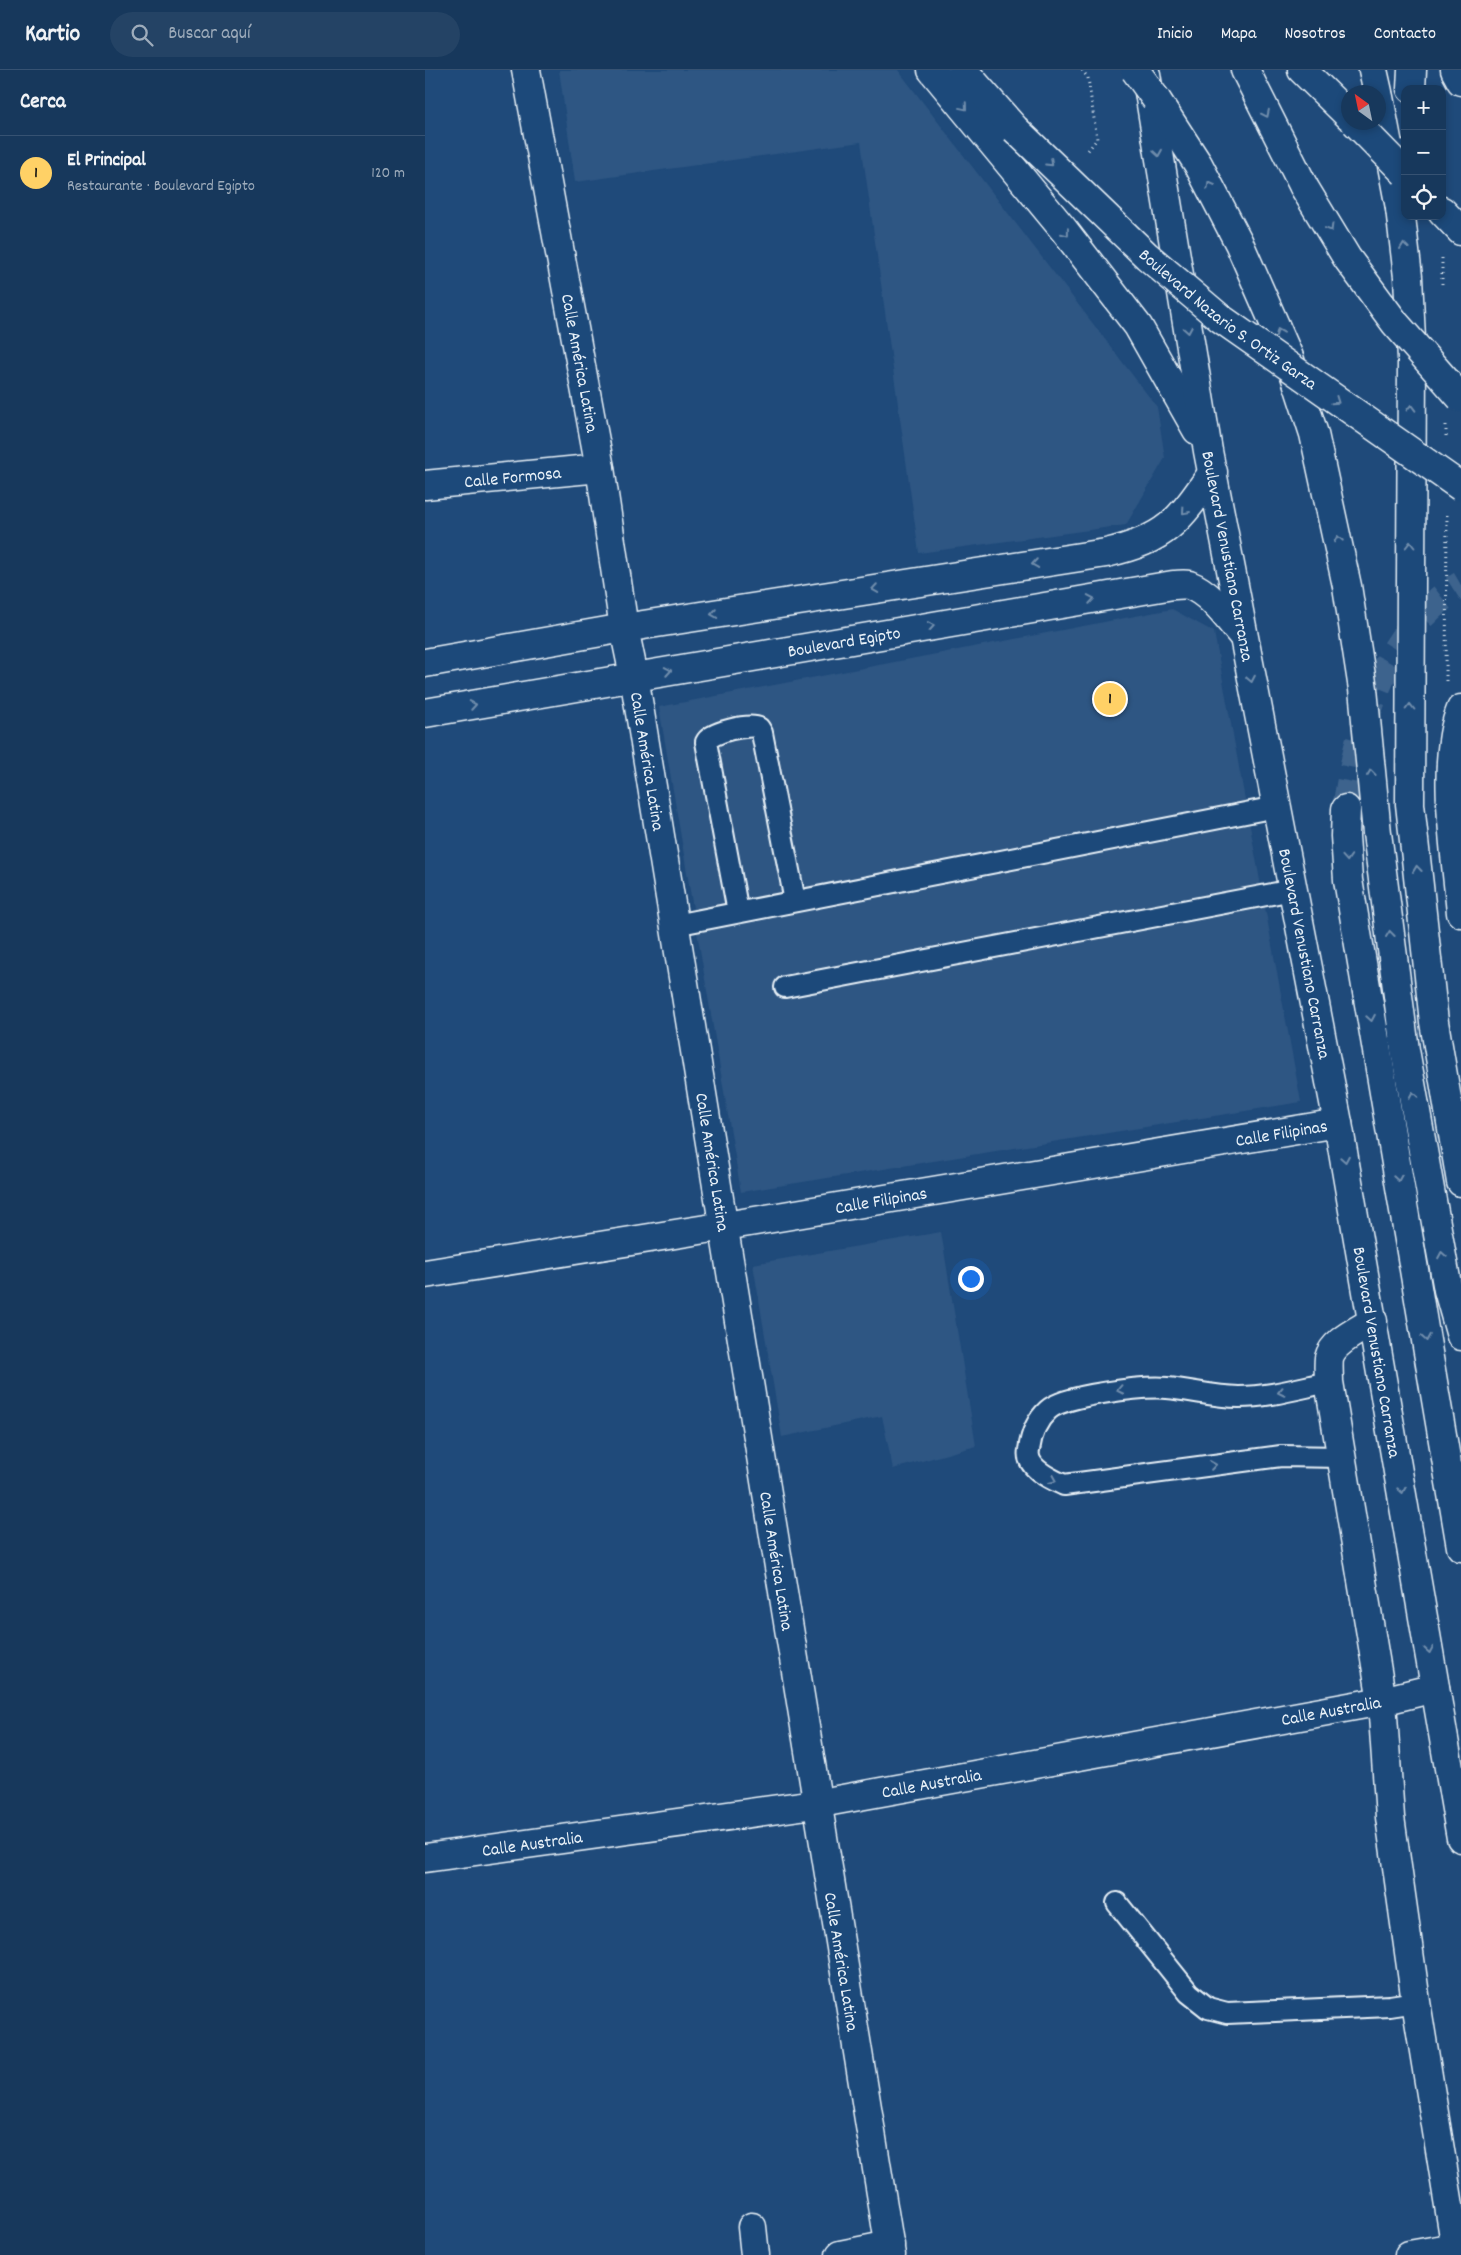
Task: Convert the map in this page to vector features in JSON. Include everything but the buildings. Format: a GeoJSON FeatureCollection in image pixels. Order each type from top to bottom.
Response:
{"type":"FeatureCollection","features":[{"type":"Feature","properties":{"kind":"main road","name":"Calle América Latina"},"geometry":{"type":"LineString","coordinates":[[526,70],[600,468],[624,628],[634,676],[725,1226],[815,1804],[890,2250]]}},
{"type":"Feature","properties":{"kind":"main road"},"geometry":{"type":"LineString","coordinates":[[425,663],[624,628],[1106,553],[1135,546],[1164,531],[1185,512],[1211,462],[1183,402],[1138,326],[1064,230],[932,70]]}},
{"type":"Feature","properties":{"kind":"main road","name":"Boulevard Nazario S. Ortiz Garza"},"geometry":{"type":"LineString","coordinates":[[963,70],[1015,129],[1147,256],[1220,318],[1461,487]]}},
{"type":"Feature","properties":{"kind":"main road"},"geometry":{"type":"LineString","coordinates":[[1135,70],[1199,164],[1239,243],[1289,357],[1314,434],[1347,586],[1363,688],[1377,832],[1405,1050],[1448,1290],[1461,1336]]}},
{"type":"Feature","properties":{"kind":"main road","name":"Boulevard Venustiano Carranza"},"geometry":{"type":"LineString","coordinates":[[1145,70],[1211,462],[1338,1123],[1461,1838]]}},
{"type":"Feature","properties":{"kind":"main road"},"geometry":{"type":"LineString","coordinates":[[1245,70],[1304,187],[1347,258],[1395,323],[1461,398]]}},
{"type":"Feature","properties":{"kind":"main road"},"geometry":{"type":"LineString","coordinates":[[1302,70],[1341,108]]}},
{"type":"Feature","properties":{"kind":"main road"},"geometry":{"type":"LineString","coordinates":[[1373,70],[1376,85]]}},
{"type":"Feature","properties":{"kind":"main road"},"geometry":{"type":"LineString","coordinates":[[1411,85],[1412,70]]}},
{"type":"Feature","properties":{"kind":"main road"},"geometry":{"type":"LineString","coordinates":[[1455,70],[1461,81]]}},
{"type":"Feature","properties":{"kind":"main road"},"geometry":{"type":"LineString","coordinates":[[1363,130],[1401,169]]}},
{"type":"Feature","properties":{"kind":"main road"},"geometry":{"type":"LineString","coordinates":[[1385,130],[1400,208],[1408,277],[1412,359],[1410,804],[1434,1022],[1461,1182]]}},
{"type":"Feature","properties":{"kind":"main road"},"geometry":{"type":"LineString","coordinates":[[1400,208],[1403,175]]}},
{"type":"Feature","properties":{"kind":"main road"},"geometry":{"type":"LineString","coordinates":[[1446,216],[1461,231]]}},
{"type":"Feature","properties":{"kind":"main road","name":"Calle Formosa"},"geometry":{"type":"LineString","coordinates":[[425,485],[600,468]]}},
{"type":"Feature","properties":{"kind":"main road","name":"Boulevard Egipto"},"geometry":{"type":"LineString","coordinates":[[425,713],[1173,585],[1188,585],[1203,593],[1243,636]]}},
{"type":"Feature","properties":{"kind":"main road"},"geometry":{"type":"LineString","coordinates":[[1461,709],[1454,726],[1451,764],[1453,829],[1461,913]]}},
{"type":"Feature","properties":{"kind":"main road"},"geometry":{"type":"LineString","coordinates":[[1346,809],[1345,836],[1348,880],[1461,1547]]}},
{"type":"Feature","properties":{"kind":"main road","name":"Calle Filipinas"},"geometry":{"type":"LineString","coordinates":[[425,1274],[725,1226],[1338,1123]]}},
{"type":"Feature","properties":{"kind":"main road"},"geometry":{"type":"LineString","coordinates":[[1373,1321],[1334,1349],[1329,1358],[1329,1382],[1382,1702],[1390,1816],[1416,2002],[1458,2249],[1409,2255]]}},
{"type":"Feature","properties":{"kind":"main road","name":"Calle Australia"},"geometry":{"type":"LineString","coordinates":[[425,1858],[815,1804],[1382,1702],[1435,1688]]}},
{"type":"Feature","properties":{"kind":"main road"},"geometry":{"type":"LineString","coordinates":[[752,2227],[755,2255]]}},
{"type":"Feature","properties":{"kind":"main road"},"geometry":{"type":"LineString","coordinates":[[840,2255],[890,2250]]}},
{"type":"Feature","properties":{"kind":"lane"},"geometry":{"type":"LineString","coordinates":[[739,912],[706,742],[713,735],[749,725],[759,728],[762,733],[795,901]]}},
{"type":"Feature","properties":{"kind":"lane"},"geometry":{"type":"LineString","coordinates":[[675,924],[1276,807]]}},
{"type":"Feature","properties":{"kind":"lane"},"geometry":{"type":"LineString","coordinates":[[785,987],[1293,890]]}},
{"type":"Feature","properties":{"kind":"lane"},"geometry":{"type":"LineString","coordinates":[[1329,1382],[1264,1395],[1239,1397],[1166,1388],[1128,1388],[1063,1402],[1049,1408],[1039,1420],[1031,1438],[1028,1454],[1034,1466],[1045,1477],[1064,1485],[1281,1456],[1342,1457]]}},
{"type":"Feature","properties":{"kind":"lane"},"geometry":{"type":"LineString","coordinates":[[1117,1903],[1189,1993],[1208,2008],[1227,2013],[1391,2006],[1416,2002]]}},
{"type":"Feature","properties":{"kind":"path"},"geometry":{"type":"LineString","coordinates":[[1082,70],[1088,78],[1097,139],[1084,155]]}},
{"type":"Feature","properties":{"kind":"shaded area"},"geometry":{"type":"Polygon","coordinates":[[[559,70],[898,70],[1157,407],[1165,458],[1126,525],[919,553],[861,142],[575,182],[559,70]]]}},
{"type":"Feature","properties":{"kind":"shaded area"},"geometry":{"type":"Polygon","coordinates":[[[1172,609],[1214,632],[1301,1102],[741,1192],[659,707],[1172,609]]]}},
{"type":"Feature","properties":{"kind":"shaded area"},"geometry":{"type":"Polygon","coordinates":[[[941,1232],[976,1446],[893,1469],[882,1416],[782,1437],[753,1264],[941,1232]]]}},
{"type":"Feature","properties":{"kind":"tunnel"},"geometry":{"type":"LineString","coordinates":[[1346,809],[1351,777],[1367,713],[1393,654],[1412,628],[1434,604],[1461,585]]}},
{"type":"Feature","properties":{"kind":"place","name":"El Principal"},"geometry":{"type":"Point","coordinates":[1110,699]}}]}
